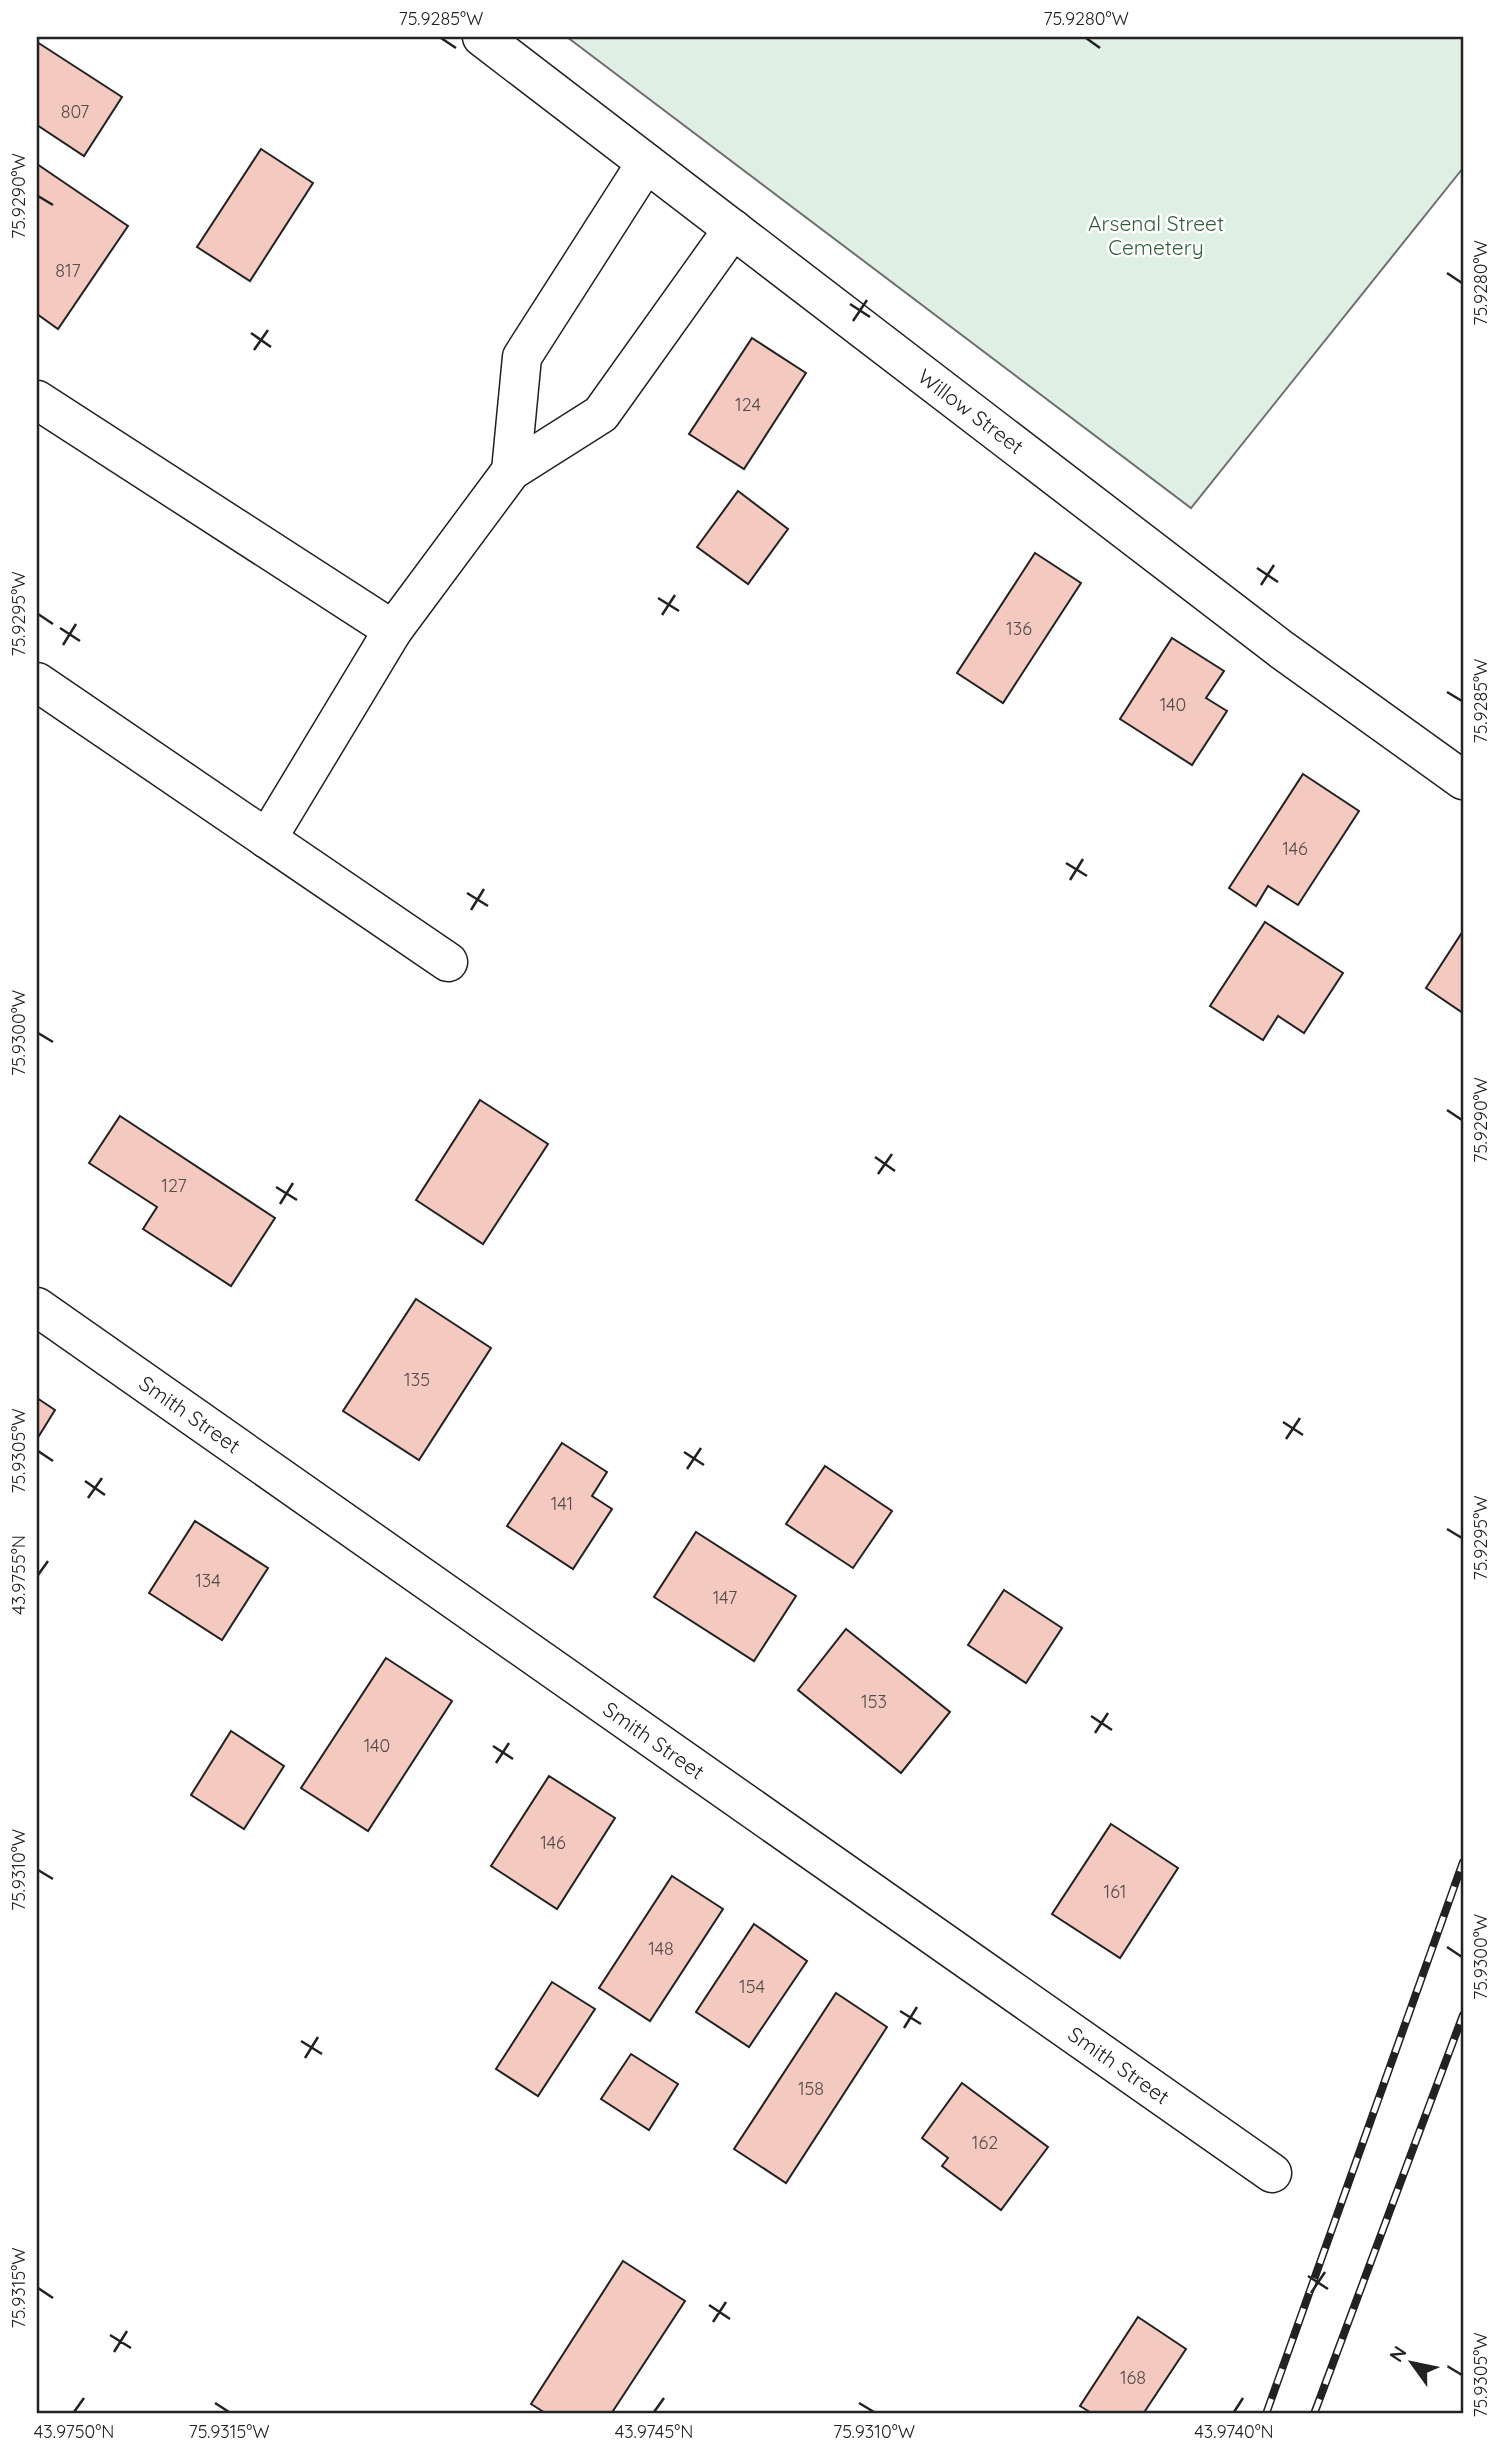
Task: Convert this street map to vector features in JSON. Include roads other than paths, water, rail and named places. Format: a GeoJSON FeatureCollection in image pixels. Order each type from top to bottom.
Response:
{"type":"FeatureCollection","features":[{"type":"Feature","properties":{"kind":"street","name":"Willow Street"},"geometry":{"type":"LineString","coordinates":[[482,37],[1282,650],[1463,780]]}},
{"type":"Feature","properties":{"kind":"street"},"geometry":{"type":"LineString","coordinates":[[511,471],[522,357],[646,163]]}},
{"type":"Feature","properties":{"kind":"street"},"geometry":{"type":"LineString","coordinates":[[267,839],[393,630],[511,471],[601,414],[733,229]]}},
{"type":"Feature","properties":{"kind":"street"},"geometry":{"type":"LineString","coordinates":[[37,400],[393,630]]}},
{"type":"Feature","properties":{"kind":"street"},"geometry":{"type":"LineString","coordinates":[[37,682],[448,962]]}},
{"type":"Feature","properties":{"kind":"street","name":"Smith Street"},"geometry":{"type":"LineString","coordinates":[[37,1307],[1272,2173]]}},
{"type":"Feature","properties":{"kind":"railway"},"geometry":{"type":"LineString","coordinates":[[1266,2414],[1463,1862]]}},
{"type":"Feature","properties":{"kind":"railway"},"geometry":{"type":"LineString","coordinates":[[1314,2414],[1463,2015]]}},
{"type":"Feature","properties":{"kind":"park label","name":"Arsenal Street Cemetery"},"geometry":{"type":"Point","coordinates":[1156,235]}}]}
